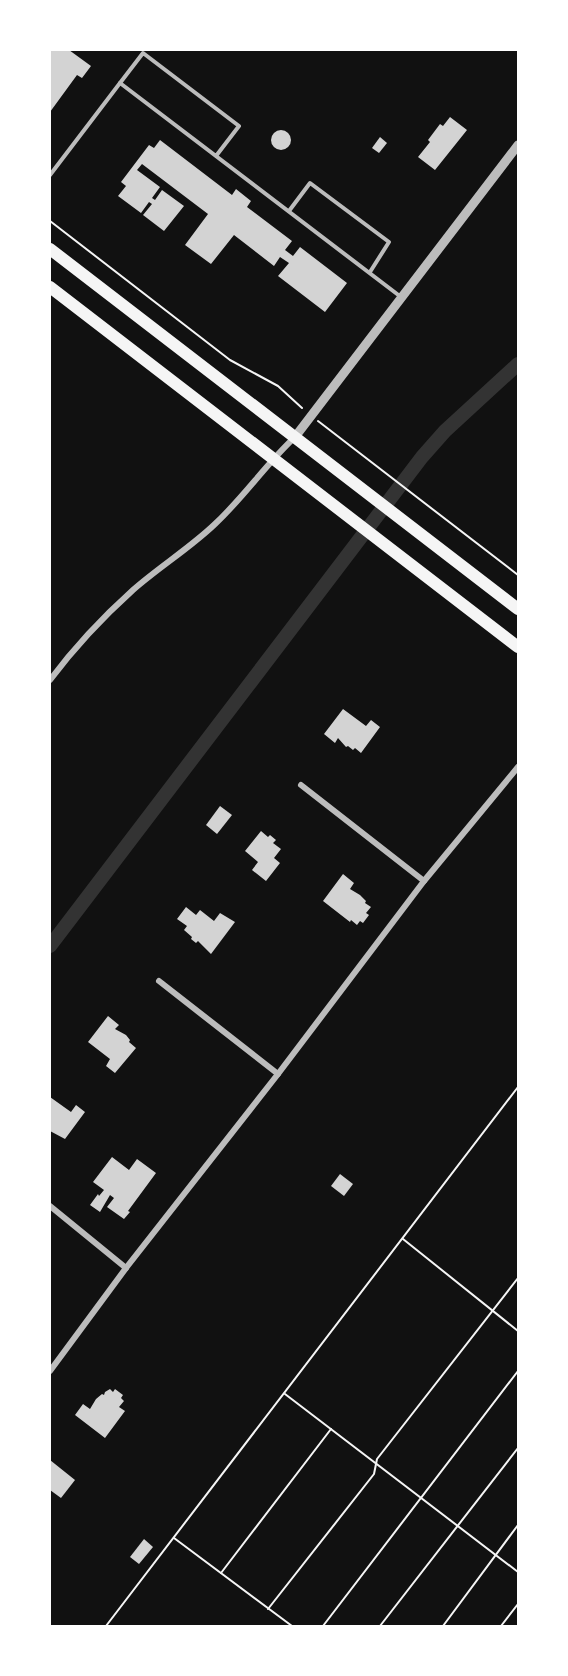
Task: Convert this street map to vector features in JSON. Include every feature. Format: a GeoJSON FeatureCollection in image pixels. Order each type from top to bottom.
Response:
{"type":"FeatureCollection","features":[{"type":"Feature","properties":{"kind":"highway"},"geometry":{"type":"LineString","coordinates":[[50,249],[519,609]]}},
{"type":"Feature","properties":{"kind":"highway"},"geometry":{"type":"LineString","coordinates":[[50,287],[519,647]]}},
{"type":"Feature","properties":{"kind":"street"},"geometry":{"type":"LineString","coordinates":[[50,680],[88,635],[134,590],[226,514],[273,458],[295,437],[519,145]]}},
{"type":"Feature","properties":{"kind":"street"},"geometry":{"type":"LineString","coordinates":[[50,1371],[126,1268],[278,1074],[424,881],[519,767]]}},
{"type":"Feature","properties":{"kind":"street"},"geometry":{"type":"LineString","coordinates":[[301,784],[424,881]]}},
{"type":"Feature","properties":{"kind":"street"},"geometry":{"type":"LineString","coordinates":[[159,981],[278,1074]]}},
{"type":"Feature","properties":{"kind":"street"},"geometry":{"type":"LineString","coordinates":[[50,1206],[126,1268]]}},
{"type":"Feature","properties":{"kind":"lane"},"geometry":{"type":"LineString","coordinates":[[50,176],[143,53],[239,126],[216,156]]}},
{"type":"Feature","properties":{"kind":"lane"},"geometry":{"type":"LineString","coordinates":[[120,83],[402,298]]}},
{"type":"Feature","properties":{"kind":"lane"},"geometry":{"type":"LineString","coordinates":[[289,211],[310,183],[389,242],[370,272]]}},
{"type":"Feature","properties":{"kind":"path"},"geometry":{"type":"LineString","coordinates":[[50,221],[230,360],[278,386],[303,409]]}},
{"type":"Feature","properties":{"kind":"path"},"geometry":{"type":"LineString","coordinates":[[326,427],[519,574]]}},
{"type":"Feature","properties":{"kind":"path"},"geometry":{"type":"LineString","coordinates":[[106,1626],[519,1087]]}},
{"type":"Feature","properties":{"kind":"path"},"geometry":{"type":"LineString","coordinates":[[402,1238],[519,1331]]}},
{"type":"Feature","properties":{"kind":"path"},"geometry":{"type":"LineString","coordinates":[[268,1609],[374,1474],[377,1459],[519,1278]]}},
{"type":"Feature","properties":{"kind":"path"},"geometry":{"type":"LineString","coordinates":[[323,1626],[519,1371]]}},
{"type":"Feature","properties":{"kind":"path"},"geometry":{"type":"LineString","coordinates":[[284,1393],[519,1572]]}},
{"type":"Feature","properties":{"kind":"path"},"geometry":{"type":"LineString","coordinates":[[221,1573],[331,1429]]}},
{"type":"Feature","properties":{"kind":"path"},"geometry":{"type":"LineString","coordinates":[[380,1626],[519,1448]]}},
{"type":"Feature","properties":{"kind":"path"},"geometry":{"type":"LineString","coordinates":[[443,1626],[519,1525]]}},
{"type":"Feature","properties":{"kind":"path"},"geometry":{"type":"LineString","coordinates":[[174,1538],[292,1626]]}},
{"type":"Feature","properties":{"kind":"path"},"geometry":{"type":"LineString","coordinates":[[501,1626],[519,1604]]}},
{"type":"Feature","properties":{"kind":"building"},"geometry":{"type":"Polygon","coordinates":[[[50,50],[69,50],[91,66],[82,78],[77,75],[50,112],[50,50]]]}},
{"type":"Feature","properties":{"kind":"building"},"geometry":{"type":"Polygon","coordinates":[[[450,117],[467,130],[435,170],[418,157],[440,124],[443,126],[450,117]]]}},
{"type":"Feature","properties":{"kind":"building"},"geometry":{"type":"Polygon","coordinates":[[[281,130],[288,133],[291,140],[288,147],[281,150],[274,147],[271,140],[274,133],[281,130]]]}},
{"type":"Feature","properties":{"kind":"building"},"geometry":{"type":"Polygon","coordinates":[[[380,137],[387,143],[379,153],[372,148],[380,137]]]}},
{"type":"Feature","properties":{"kind":"building"},"geometry":{"type":"Polygon","coordinates":[[[160,140],[232,195],[236,189],[251,201],[247,207],[292,241],[285,250],[293,256],[300,247],[347,283],[325,312],[278,276],[289,263],[280,257],[274,266],[234,235],[211,264],[185,245],[208,214],[142,164],[137,170],[160,187],[152,198],[155,200],[162,190],[184,206],[164,231],[143,215],[152,204],[149,202],[141,213],[118,196],[126,186],[121,182],[149,145],[154,148],[160,140]]]}},
{"type":"Feature","properties":{"kind":"building"},"geometry":{"type":"Polygon","coordinates":[[[343,709],[366,726],[371,720],[380,727],[361,753],[355,748],[353,750],[346,747],[338,738],[335,743],[324,734],[343,709]]]}},
{"type":"Feature","properties":{"kind":"building"},"geometry":{"type":"Polygon","coordinates":[[[220,806],[232,815],[217,834],[206,825],[220,806]]]}},
{"type":"Feature","properties":{"kind":"building"},"geometry":{"type":"Polygon","coordinates":[[[261,831],[276,840],[273,843],[281,849],[274,858],[280,863],[266,881],[252,870],[258,862],[245,851],[261,831]]]}},
{"type":"Feature","properties":{"kind":"building"},"geometry":{"type":"Polygon","coordinates":[[[343,874],[354,883],[350,889],[360,895],[371,907],[363,923],[360,921],[357,925],[351,920],[350,922],[323,901],[343,874]]]}},
{"type":"Feature","properties":{"kind":"building"},"geometry":{"type":"Polygon","coordinates":[[[186,907],[196,915],[200,910],[214,921],[220,913],[235,922],[211,954],[198,941],[196,943],[191,939],[192,937],[184,930],[187,926],[177,919],[186,907]]]}},
{"type":"Feature","properties":{"kind":"building"},"geometry":{"type":"Polygon","coordinates":[[[108,1016],[119,1025],[115,1029],[126,1035],[129,1042],[136,1048],[115,1073],[106,1066],[110,1059],[88,1042],[108,1016]]]}},
{"type":"Feature","properties":{"kind":"building"},"geometry":{"type":"Polygon","coordinates":[[[50,1097],[71,1112],[76,1105],[85,1112],[65,1139],[50,1131],[50,1097]]]}},
{"type":"Feature","properties":{"kind":"building"},"geometry":{"type":"Polygon","coordinates":[[[112,1157],[129,1170],[137,1159],[156,1173],[124,1219],[107,1207],[114,1198],[110,1195],[100,1212],[90,1205],[104,1190],[93,1182],[112,1157]]]}},
{"type":"Feature","properties":{"kind":"building"},"geometry":{"type":"Polygon","coordinates":[[[340,1174],[353,1184],[344,1196],[331,1186],[340,1174]]]}},
{"type":"Feature","properties":{"kind":"building"},"geometry":{"type":"Polygon","coordinates":[[[110,1389],[113,1392],[115,1389],[123,1395],[121,1398],[124,1401],[119,1407],[125,1411],[105,1438],[75,1415],[83,1404],[90,1409],[96,1399],[110,1389]]]}},
{"type":"Feature","properties":{"kind":"building"},"geometry":{"type":"Polygon","coordinates":[[[50,1460],[75,1480],[61,1498],[50,1490],[50,1460]]]}},
{"type":"Feature","properties":{"kind":"building"},"geometry":{"type":"Polygon","coordinates":[[[144,1539],[153,1547],[139,1564],[130,1557],[144,1539]]]}},
{"type":"Feature","properties":{"kind":"waterway"},"geometry":{"type":"LineString","coordinates":[[50,946],[422,457],[445,431],[518,364]]}}]}
